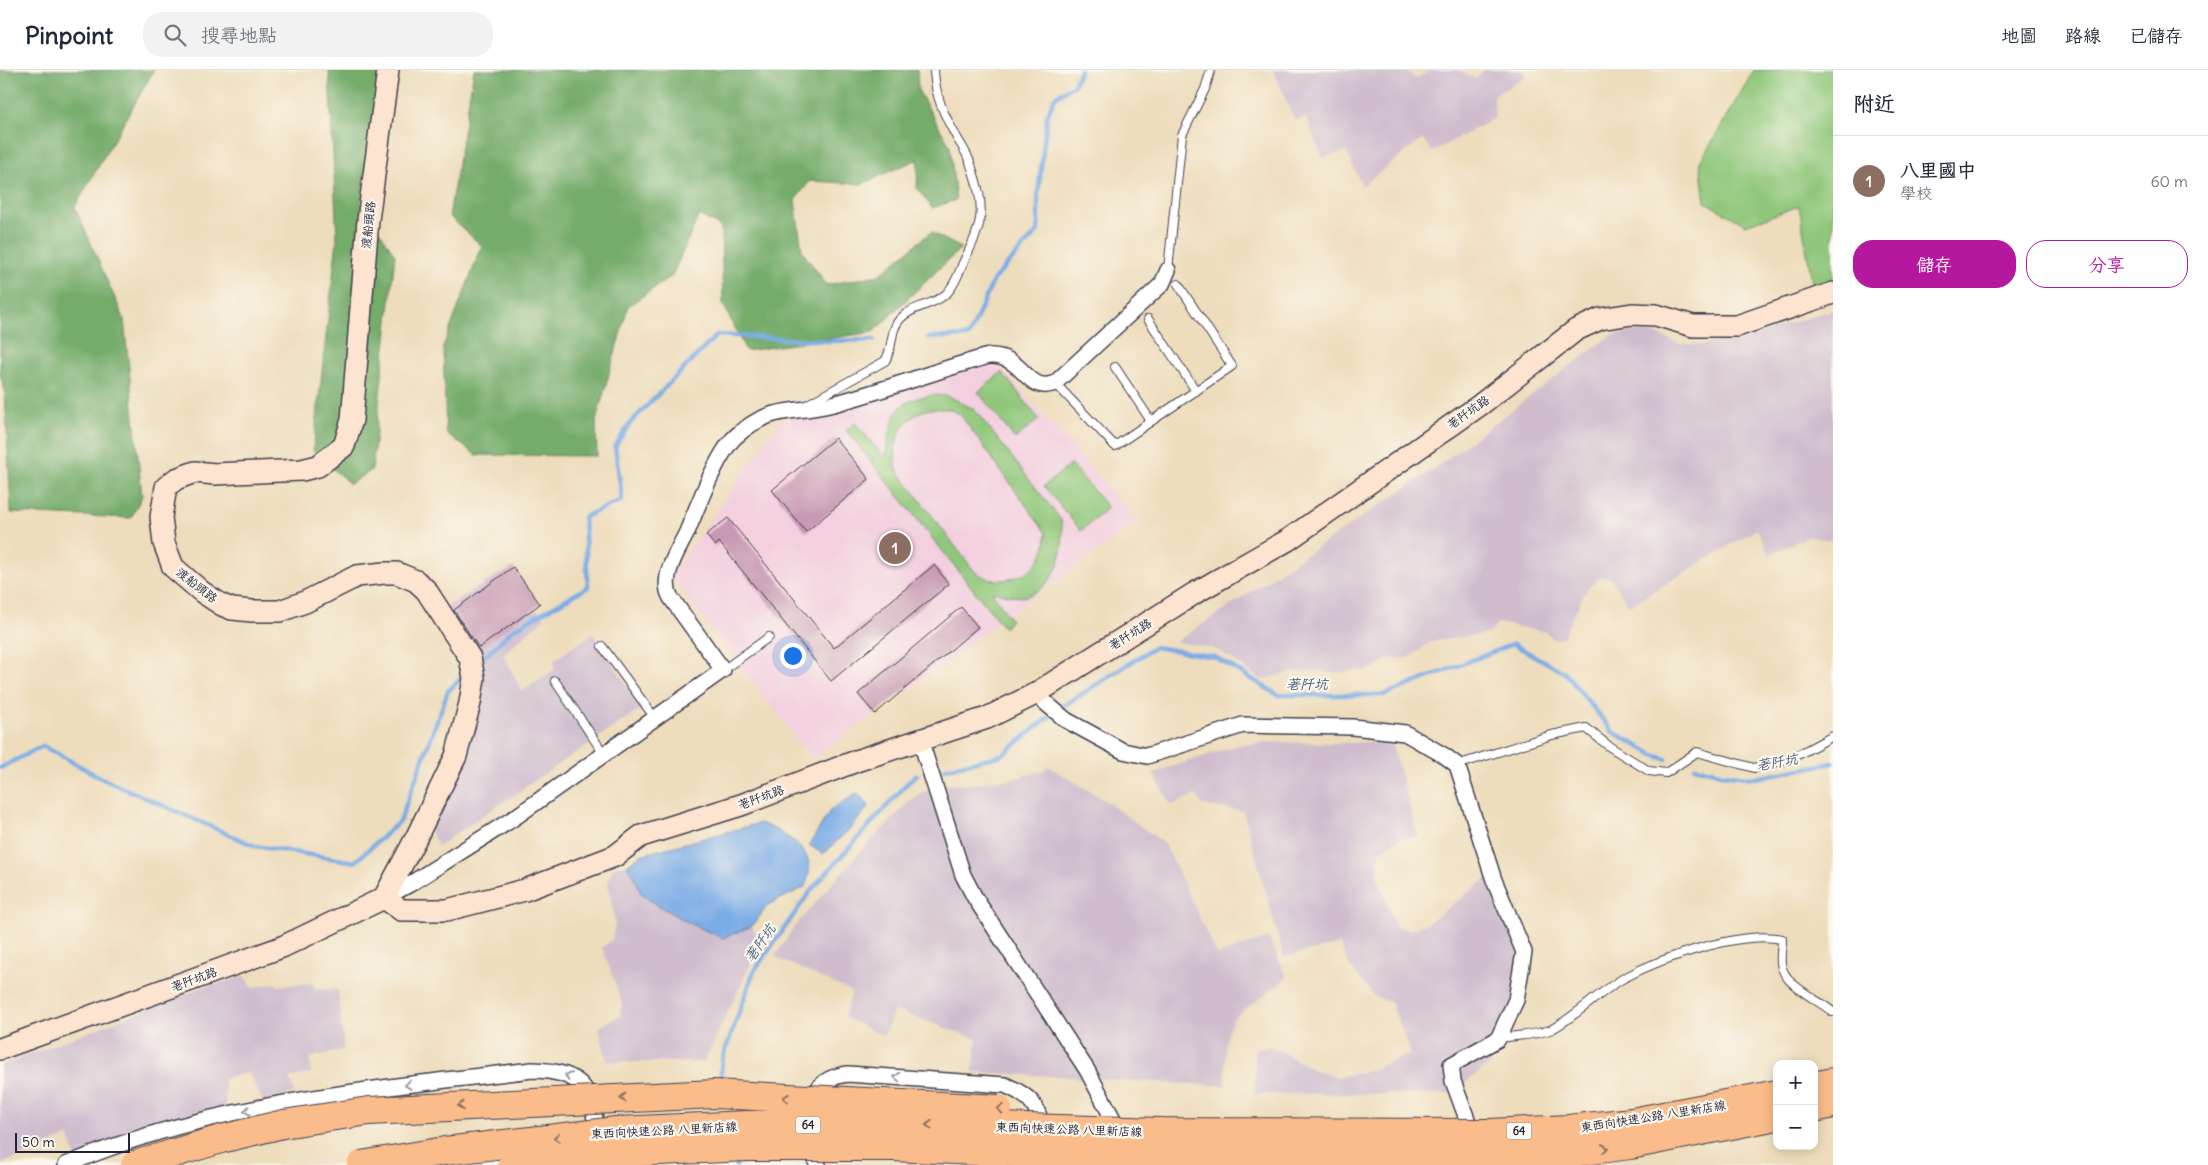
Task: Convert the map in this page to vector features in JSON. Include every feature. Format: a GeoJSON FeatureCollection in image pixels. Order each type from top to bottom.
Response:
{"type":"FeatureCollection","features":[{"type":"Feature","properties":{"kind":"highway"},"geometry":{"type":"LineString","coordinates":[[1818,1085],[1833,1082]]}},
{"type":"Feature","properties":{"kind":"highway"},"geometry":{"type":"LineString","coordinates":[[135,1165],[222,1139],[283,1124],[369,1111],[715,1094],[1137,1117],[1258,1132]]}},
{"type":"Feature","properties":{"kind":"highway","name":"東西向快速公路 八里新店線"},"geometry":{"type":"LineString","coordinates":[[361,1165],[445,1151],[616,1131],[747,1125],[894,1124],[1162,1132],[1470,1133],[1569,1129],[1632,1122],[1773,1095]]}},
{"type":"Feature","properties":{"kind":"highway"},"geometry":{"type":"LineString","coordinates":[[1818,1107],[1833,1104]]}},
{"type":"Feature","properties":{"kind":"highway","name":"東西向快速公路 八里新店線"},"geometry":{"type":"LineString","coordinates":[[512,1165],[616,1153],[747,1147],[894,1147],[1127,1156],[1371,1160],[1494,1158],[1569,1153],[1630,1144],[1773,1117]]}},
{"type":"Feature","properties":{"kind":"highway"},"geometry":{"type":"LineString","coordinates":[[990,1165],[1127,1156]]}},
{"type":"Feature","properties":{"kind":"highway"},"geometry":{"type":"LineString","coordinates":[[746,1165],[932,1165]]}},
{"type":"Feature","properties":{"kind":"street","name":"渡船頭路"},"geometry":{"type":"LineString","coordinates":[[384,898],[456,756],[470,703],[472,668],[426,590],[416,580],[398,573],[357,576],[305,602],[280,611],[232,608],[222,605],[202,592],[173,567],[164,543],[161,517],[166,486],[195,472],[215,474],[302,470],[318,466],[344,446],[352,420],[368,220],[388,70]]}},
{"type":"Feature","properties":{"kind":"street"},"geometry":{"type":"LineString","coordinates":[[723,670],[671,598],[667,591],[666,582],[672,563],[719,460],[733,439],[764,417],[777,412],[832,404],[989,356],[998,355],[1014,361],[1034,382],[1048,386],[1055,383],[1162,284],[1168,270]]}},
{"type":"Feature","properties":{"kind":"street","name":"荖阡坑路"},"geometry":{"type":"LineString","coordinates":[[384,898],[401,910],[447,910],[525,890],[615,856],[641,836],[741,805],[920,739],[1041,699],[1195,593],[1296,534],[1480,405],[1576,330],[1600,319],[1632,314],[1656,315],[1693,326],[1737,326],[1833,293]]}},
{"type":"Feature","properties":{"kind":"street","name":"荖阡坑路"},"geometry":{"type":"LineString","coordinates":[[0,1049],[282,946],[384,898],[507,823],[723,670]]}},
{"type":"Feature","properties":{"kind":"street"},"geometry":{"type":"LineString","coordinates":[[920,739],[962,875],[1087,1070],[1127,1156],[1477,1146],[1452,1081],[1451,1065],[1498,1038],[1516,1000],[1524,952],[1494,880],[1457,765],[1405,733],[1354,727],[1243,726],[1147,756],[1123,751],[1064,718],[1041,699]]}},
{"type":"Feature","properties":{"kind":"street"},"geometry":{"type":"LineString","coordinates":[[66,1165],[176,1128],[282,1103],[367,1090],[532,1070],[551,1070],[569,1075],[582,1084],[594,1105],[597,1144],[594,1165]]}},
{"type":"Feature","properties":{"kind":"street"},"geometry":{"type":"LineString","coordinates":[[818,1165],[811,1152],[814,1096],[818,1088],[826,1080],[837,1075],[848,1074],[1005,1085],[1022,1092],[1034,1104],[1041,1119],[1041,1165]]}},
{"type":"Feature","properties":{"kind":"street"},"geometry":{"type":"LineString","coordinates":[[597,1144],[737,1136],[811,1135]]}},
{"type":"Feature","properties":{"kind":"lane"},"geometry":{"type":"LineString","coordinates":[[798,409],[885,361],[889,355],[893,333],[900,319],[911,311],[947,293],[977,235],[981,220],[981,200],[971,163],[942,111],[935,90],[934,70]]}},
{"type":"Feature","properties":{"kind":"lane"},"geometry":{"type":"LineString","coordinates":[[1168,270],[1182,135],[1205,89],[1211,70]]}},
{"type":"Feature","properties":{"kind":"lane"},"geometry":{"type":"LineString","coordinates":[[1055,383],[1115,446],[1232,366],[1178,284]]}},
{"type":"Feature","properties":{"kind":"lane"},"geometry":{"type":"LineString","coordinates":[[1148,319],[1196,391]]}},
{"type":"Feature","properties":{"kind":"lane"},"geometry":{"type":"LineString","coordinates":[[1115,367],[1151,421]]}},
{"type":"Feature","properties":{"kind":"lane"},"geometry":{"type":"LineString","coordinates":[[723,670],[769,637]]}},
{"type":"Feature","properties":{"kind":"lane"},"geometry":{"type":"LineString","coordinates":[[602,646],[655,718]]}},
{"type":"Feature","properties":{"kind":"lane"},"geometry":{"type":"LineString","coordinates":[[555,681],[604,754]]}},
{"type":"Feature","properties":{"kind":"lane"},"geometry":{"type":"LineString","coordinates":[[1457,765],[1552,735],[1586,728],[1610,747],[1649,771],[1666,773],[1697,752],[1754,768],[1792,758],[1833,736]]}},
{"type":"Feature","properties":{"kind":"lane"},"geometry":{"type":"LineString","coordinates":[[1498,1038],[1551,1029],[1624,978],[1679,955],[1727,941],[1772,937],[1782,939],[1780,964],[1787,980],[1820,1001],[1833,1012]]}},
{"type":"Feature","properties":{"kind":"shaded area"},"geometry":{"type":"Polygon","coordinates":[[[1273,70],[1404,70],[1416,78],[1433,70],[1458,70],[1476,79],[1484,70],[1522,70],[1526,76],[1494,96],[1495,118],[1432,152],[1423,139],[1362,186],[1346,151],[1323,158],[1306,117],[1295,121],[1273,70]]]}},
{"type":"Feature","properties":{"kind":"shaded area"},"geometry":{"type":"Polygon","coordinates":[[[1833,310],[1833,540],[1808,537],[1769,554],[1757,529],[1629,606],[1611,578],[1600,577],[1586,590],[1563,637],[1553,640],[1546,632],[1498,623],[1490,633],[1430,642],[1409,658],[1387,659],[1377,667],[1365,670],[1331,673],[1322,671],[1291,672],[1262,680],[1212,648],[1176,642],[1434,469],[1607,338],[1617,334],[1637,331],[1655,334],[1681,344],[1703,345],[1753,335],[1833,310]]]}},
{"type":"Feature","properties":{"kind":"shaded area"},"geometry":{"type":"Polygon","coordinates":[[[995,361],[1138,521],[812,759],[671,576],[779,422],[995,361]]]}},
{"type":"Feature","properties":{"kind":"shaded area"},"geometry":{"type":"Polygon","coordinates":[[[500,573],[545,618],[503,654],[522,691],[554,670],[554,660],[593,634],[642,708],[438,846],[428,827],[483,694],[483,687],[445,608],[500,573]]]}},
{"type":"Feature","properties":{"kind":"shaded area"},"geometry":{"type":"Polygon","coordinates":[[[1391,741],[1418,836],[1398,839],[1380,851],[1377,875],[1396,927],[1409,930],[1428,923],[1490,876],[1525,959],[1521,1000],[1514,1023],[1490,1064],[1450,1094],[1255,1094],[1255,1049],[1268,1046],[1312,1069],[1338,1077],[1368,1071],[1411,1054],[1391,1002],[1375,997],[1349,965],[1340,944],[1284,957],[1243,811],[1202,805],[1197,795],[1171,805],[1153,773],[1235,746],[1266,742],[1343,743],[1391,741]]]}},
{"type":"Feature","properties":{"kind":"shaded area"},"geometry":{"type":"Polygon","coordinates":[[[1048,766],[1106,801],[1165,844],[1217,955],[1269,938],[1287,978],[1234,1018],[1228,1030],[1225,1050],[1225,1086],[973,1072],[977,1039],[894,1010],[884,1036],[844,1017],[852,992],[775,957],[794,927],[861,851],[910,801],[926,790],[940,785],[974,784],[1016,778],[1043,771],[1048,766]]]}},
{"type":"Feature","properties":{"kind":"shaded area"},"geometry":{"type":"Polygon","coordinates":[[[627,865],[641,893],[662,908],[723,938],[752,926],[760,944],[704,1062],[607,1062],[599,1028],[620,1015],[622,1003],[602,947],[612,940],[615,923],[608,881],[614,867],[627,865]]]}},
{"type":"Feature","properties":{"kind":"shaded area"},"geometry":{"type":"Polygon","coordinates":[[[244,976],[252,988],[275,983],[278,986],[313,983],[315,989],[338,990],[344,1049],[310,1058],[311,1073],[289,1078],[295,1092],[264,1104],[248,1072],[224,1079],[226,1110],[78,1163],[68,1136],[0,1165],[0,1066],[201,988],[244,976]]]}},
{"type":"Feature","properties":{"kind":"green space"},"geometry":{"type":"Polygon","coordinates":[[[0,70],[154,70],[75,207],[124,319],[142,496],[131,518],[11,513],[5,390],[0,374],[0,70]]]}},
{"type":"Feature","properties":{"kind":"green space"},"geometry":{"type":"Polygon","coordinates":[[[329,70],[382,70],[361,203],[395,255],[372,470],[350,484],[313,451],[337,240],[329,70]]]}},
{"type":"Feature","properties":{"kind":"green space"},"geometry":{"type":"Polygon","coordinates":[[[474,70],[917,70],[918,90],[950,146],[956,200],[932,208],[917,188],[918,159],[862,184],[810,181],[795,200],[802,251],[827,285],[879,275],[931,232],[961,248],[873,332],[746,351],[723,304],[721,227],[699,215],[672,276],[628,306],[596,421],[597,456],[476,455],[446,433],[443,347],[482,246],[449,216],[474,70]]]}},
{"type":"Feature","properties":{"kind":"green space"},"geometry":{"type":"Polygon","coordinates":[[[1754,70],[1833,70],[1833,284],[1813,288],[1799,206],[1746,225],[1705,202],[1700,162],[1754,70]]]}},
{"type":"Feature","properties":{"kind":"green space"},"geometry":{"type":"Polygon","coordinates":[[[1002,372],[1039,419],[1015,439],[978,392],[1002,372]]]}},
{"type":"Feature","properties":{"kind":"green space"},"geometry":{"type":"Polygon","coordinates":[[[932,395],[948,396],[974,409],[1061,520],[1061,554],[1058,565],[1047,584],[1038,591],[1023,597],[992,592],[1011,620],[1004,628],[846,430],[855,423],[885,458],[890,431],[898,411],[908,402],[932,395]],[[932,409],[922,411],[909,420],[897,439],[895,454],[897,470],[975,572],[991,580],[1014,578],[1023,574],[1038,562],[1045,544],[1046,533],[960,414],[949,409],[932,409]]]}},
{"type":"Feature","properties":{"kind":"green space"},"geometry":{"type":"Polygon","coordinates":[[[1071,464],[1108,508],[1081,531],[1044,486],[1071,464]]]}},
{"type":"Feature","properties":{"kind":"water"},"geometry":{"type":"Polygon","coordinates":[[[858,793],[869,806],[852,827],[823,854],[809,845],[831,809],[858,793]]]}},
{"type":"Feature","properties":{"kind":"water"},"geometry":{"type":"Polygon","coordinates":[[[760,823],[789,838],[807,857],[809,867],[805,887],[768,905],[752,926],[723,938],[697,927],[662,908],[641,893],[627,865],[641,855],[760,823]]]}},
{"type":"Feature","properties":{"kind":"building"},"geometry":{"type":"Polygon","coordinates":[[[835,438],[869,479],[806,532],[772,490],[835,438]]]}},
{"type":"Feature","properties":{"kind":"building"},"geometry":{"type":"Polygon","coordinates":[[[728,518],[834,648],[934,565],[949,584],[831,681],[719,542],[715,546],[706,535],[728,518]]]}},
{"type":"Feature","properties":{"kind":"building"},"geometry":{"type":"Polygon","coordinates":[[[513,567],[540,604],[479,648],[454,610],[513,567]]]}},
{"type":"Feature","properties":{"kind":"building"},"geometry":{"type":"Polygon","coordinates":[[[961,607],[978,627],[875,714],[858,694],[961,607]]]}},
{"type":"Feature","properties":{"kind":"waterway"},"geometry":{"type":"LineString","coordinates":[[928,338],[969,336],[994,279],[1038,231],[1038,195],[1047,116],[1055,97],[1074,85],[1080,70]]}},
{"type":"Feature","properties":{"kind":"waterway"},"geometry":{"type":"LineString","coordinates":[[478,663],[512,630],[588,587],[584,517],[622,500],[615,446],[631,422],[717,335],[827,341],[874,340]]}},
{"type":"Feature","properties":{"kind":"waterway","name":"荖阡坑"},"geometry":{"type":"LineString","coordinates":[[944,769],[1002,755],[1060,708],[1155,647],[1215,657],[1278,695],[1384,695],[1513,644],[1565,673],[1613,732],[1656,756],[1666,759]]}},
{"type":"Feature","properties":{"kind":"waterway"},"geometry":{"type":"LineString","coordinates":[[0,768],[43,746],[105,780],[255,846],[355,862],[400,821],[448,691],[467,673]]}},
{"type":"Feature","properties":{"kind":"waterway","name":"荖阡坑"},"geometry":{"type":"LineString","coordinates":[[1695,767],[1722,774],[1755,778],[1833,763]]}},
{"type":"Feature","properties":{"kind":"waterway","name":"荖阡坑"},"geometry":{"type":"LineString","coordinates":[[720,1086],[722,1060],[754,971],[812,889],[914,776],[917,775]]}},
{"type":"Feature","properties":{"kind":"waterway","name":"荖阡坑"},"geometry":{"type":"LineString","coordinates":[[733,1156],[736,1165]]}},
{"type":"Feature","properties":{"kind":"place","name":"八里國中"},"geometry":{"type":"Point","coordinates":[895,548]}}]}
